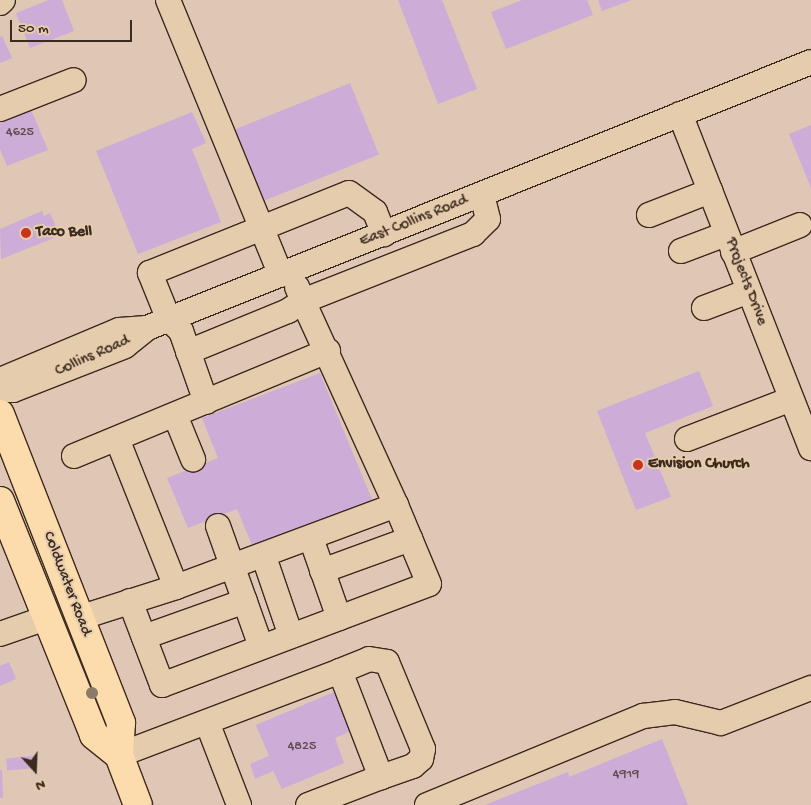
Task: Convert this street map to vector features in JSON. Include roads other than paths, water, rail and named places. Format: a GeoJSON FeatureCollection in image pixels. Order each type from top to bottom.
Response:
{"type":"FeatureCollection","features":[{"type":"Feature","properties":{"kind":"main road","name":"Coldwater Road"},"geometry":{"type":"LineString","coordinates":[[0,414],[121,723],[119,756],[138,805]]}},
{"type":"Feature","properties":{"kind":"main road"},"geometry":{"type":"LineString","coordinates":[[0,464],[37,555],[70,610],[79,618]]}},
{"type":"Feature","properties":{"kind":"main road","name":"Coldwater Road"},"geometry":{"type":"LineString","coordinates":[[0,500],[94,735],[119,756]]}},
{"type":"Feature","properties":{"kind":"street"},"geometry":{"type":"LineString","coordinates":[[130,601],[162,685],[429,584],[328,351],[304,301],[286,273],[262,228],[168,0]]}},
{"type":"Feature","properties":{"kind":"street","name":"East Collins Road"},"geometry":{"type":"LineString","coordinates":[[147,328],[811,62]]}},
{"type":"Feature","properties":{"kind":"street"},"geometry":{"type":"LineString","coordinates":[[0,109],[74,80]]}},
{"type":"Feature","properties":{"kind":"street","name":"Projects Drive"},"geometry":{"type":"LineString","coordinates":[[680,114],[811,448]]}},
{"type":"Feature","properties":{"kind":"street"},"geometry":{"type":"LineString","coordinates":[[649,214],[710,191]]}},
{"type":"Feature","properties":{"kind":"street"},"geometry":{"type":"LineString","coordinates":[[206,402],[180,331],[169,320],[150,273],[350,193],[374,212],[382,270]]}},
{"type":"Feature","properties":{"kind":"street"},"geometry":{"type":"LineString","coordinates":[[188,352],[304,301],[473,234],[488,219],[482,195]]}},
{"type":"Feature","properties":{"kind":"street"},"geometry":{"type":"LineString","coordinates":[[681,251],[730,243],[800,225]]}},
{"type":"Feature","properties":{"kind":"street"},"geometry":{"type":"LineString","coordinates":[[704,308],[749,291]]}},
{"type":"Feature","properties":{"kind":"street","name":"Collins Road"},"geometry":{"type":"LineString","coordinates":[[0,380],[119,330],[147,328]]}},
{"type":"Feature","properties":{"kind":"street","name":"Collins Road"},"geometry":{"type":"LineString","coordinates":[[0,390],[13,390],[125,346],[147,328]]}},
{"type":"Feature","properties":{"kind":"street"},"geometry":{"type":"LineString","coordinates":[[74,456],[328,351]]}},
{"type":"Feature","properties":{"kind":"street"},"geometry":{"type":"LineString","coordinates":[[687,439],[791,399]]}},
{"type":"Feature","properties":{"kind":"street"},"geometry":{"type":"LineString","coordinates":[[175,415],[193,459]]}},
{"type":"Feature","properties":{"kind":"street"},"geometry":{"type":"LineString","coordinates":[[117,439],[176,587]]}},
{"type":"Feature","properties":{"kind":"street"},"geometry":{"type":"LineString","coordinates":[[79,618],[264,557],[396,505]]}},
{"type":"Feature","properties":{"kind":"street"},"geometry":{"type":"LineString","coordinates":[[218,526],[261,648]]}},
{"type":"Feature","properties":{"kind":"street"},"geometry":{"type":"LineString","coordinates":[[310,538],[338,618]]}},
{"type":"Feature","properties":{"kind":"street"},"geometry":{"type":"LineString","coordinates":[[322,571],[410,539]]}},
{"type":"Feature","properties":{"kind":"street"},"geometry":{"type":"LineString","coordinates":[[264,557],[291,636]]}},
{"type":"Feature","properties":{"kind":"street"},"geometry":{"type":"LineString","coordinates":[[144,637],[245,601]]}},
{"type":"Feature","properties":{"kind":"street"},"geometry":{"type":"LineString","coordinates":[[0,634],[46,618]]}},
{"type":"Feature","properties":{"kind":"street"},"geometry":{"type":"LineString","coordinates":[[119,756],[369,659],[387,662],[423,748],[421,759],[413,766],[308,805]]}},
{"type":"Feature","properties":{"kind":"street"},"geometry":{"type":"LineString","coordinates":[[340,671],[381,777]]}},
{"type":"Feature","properties":{"kind":"street"},"geometry":{"type":"LineString","coordinates":[[427,805],[660,711],[721,723],[811,688]]}},
{"type":"Feature","properties":{"kind":"street"},"geometry":{"type":"LineString","coordinates":[[207,722],[239,805]]}},
{"type":"Feature","properties":{"kind":"place","name":"Taco Bell"},"geometry":{"type":"Point","coordinates":[26,233]}},
{"type":"Feature","properties":{"kind":"place","name":"Envision Church"},"geometry":{"type":"Point","coordinates":[638,465]}}]}
